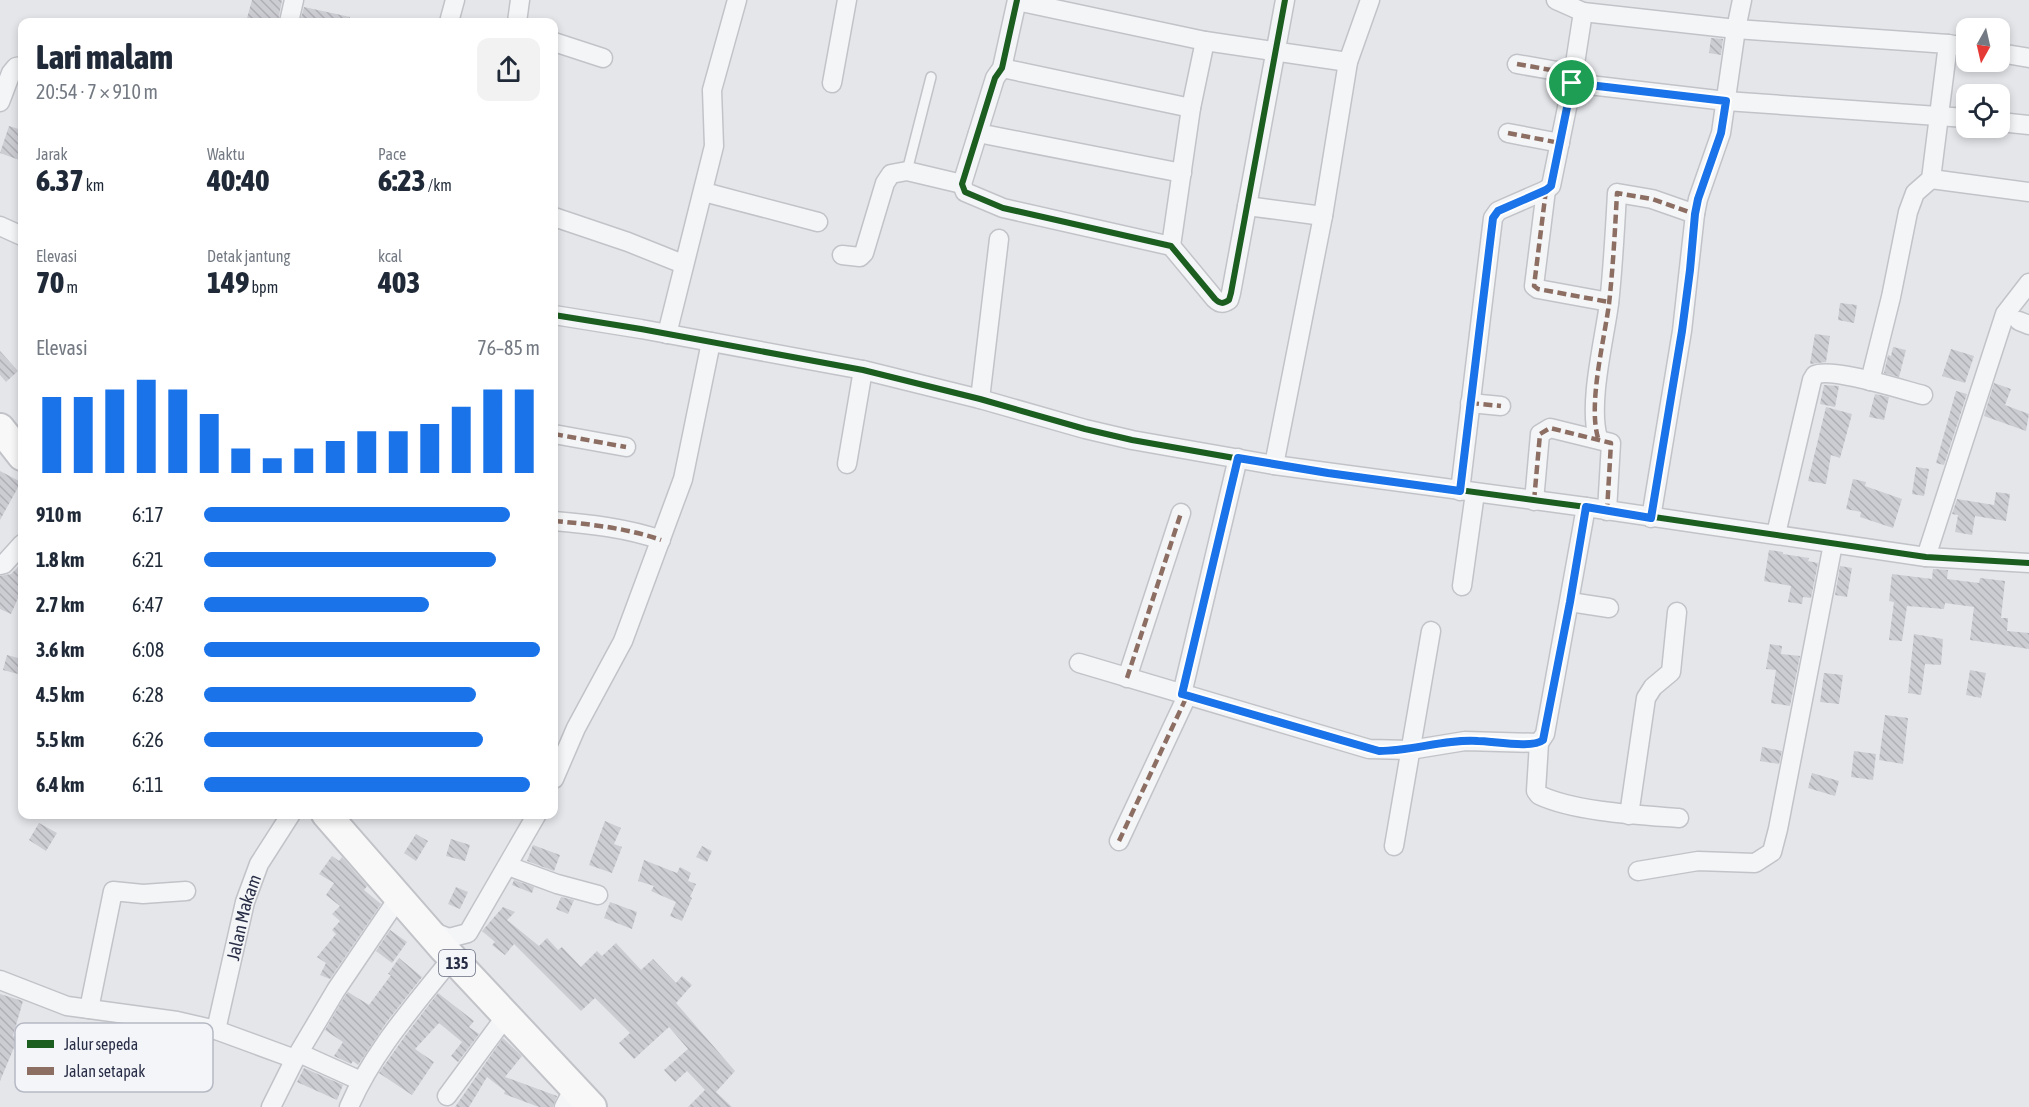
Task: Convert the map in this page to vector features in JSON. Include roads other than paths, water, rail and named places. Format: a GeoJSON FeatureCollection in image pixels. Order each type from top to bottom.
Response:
{"type":"FeatureCollection","features":[{"type":"Feature","properties":{"kind":"main road","name":"135"},"geometry":{"type":"LineString","coordinates":[[330,819],[425,928],[506,1016],[576,1101]]}},
{"type":"Feature","properties":{"kind":"street"},"geometry":{"type":"LineString","coordinates":[[290,18],[294,0]]}},
{"type":"Feature","properties":{"kind":"street"},"geometry":{"type":"LineString","coordinates":[[450,18],[455,0]]}},
{"type":"Feature","properties":{"kind":"street"},"geometry":{"type":"LineString","coordinates":[[518,18],[520,0]]}},
{"type":"Feature","properties":{"kind":"street"},"geometry":{"type":"LineString","coordinates":[[667,334],[714,146],[712,90],[736,0]]}},
{"type":"Feature","properties":{"kind":"street"},"geometry":{"type":"LineString","coordinates":[[832,83],[847,0]]}},
{"type":"Feature","properties":{"kind":"street"},"geometry":{"type":"LineString","coordinates":[[1285,0],[1276,51],[1229,300],[1225,303],[1215,300],[1171,246],[1003,208],[964,192],[962,184],[995,78],[1002,68],[1017,1],[1205,41],[1276,51],[1348,62]]}},
{"type":"Feature","properties":{"kind":"street"},"geometry":{"type":"LineString","coordinates":[[1274,465],[1323,216],[1348,62],[1370,0]]}},
{"type":"Feature","properties":{"kind":"street"},"geometry":{"type":"LineString","coordinates":[[1556,0],[1583,12],[1736,29],[1956,45]]}},
{"type":"Feature","properties":{"kind":"street"},"geometry":{"type":"LineString","coordinates":[[1651,518],[1682,331],[1695,214],[1721,133],[1742,0]]}},
{"type":"Feature","properties":{"kind":"street"},"geometry":{"type":"LineString","coordinates":[[1462,586],[1468,492],[1470,403],[1493,218],[1498,211],[1551,186],[1573,79],[1583,12]]}},
{"type":"Feature","properties":{"kind":"street"},"geometry":{"type":"LineString","coordinates":[[1171,246],[1191,108],[1205,41]]}},
{"type":"Feature","properties":{"kind":"street"},"geometry":{"type":"LineString","coordinates":[[558,43],[603,58]]}},
{"type":"Feature","properties":{"kind":"street"},"geometry":{"type":"LineString","coordinates":[[1870,381],[1891,297],[1908,212],[1915,193],[1932,179],[1948,44]]}},
{"type":"Feature","properties":{"kind":"street"},"geometry":{"type":"LineString","coordinates":[[2010,55],[2029,58]]}},
{"type":"Feature","properties":{"kind":"street"},"geometry":{"type":"LineString","coordinates":[[1517,64],[1573,79],[1726,101],[1956,117]]}},
{"type":"Feature","properties":{"kind":"street"},"geometry":{"type":"LineString","coordinates":[[0,102],[11,72],[18,67]]}},
{"type":"Feature","properties":{"kind":"street"},"geometry":{"type":"LineString","coordinates":[[1002,68],[1191,108]]}},
{"type":"Feature","properties":{"kind":"street"},"geometry":{"type":"LineString","coordinates":[[2010,123],[2029,125]]}},
{"type":"Feature","properties":{"kind":"street"},"geometry":{"type":"LineString","coordinates":[[978,133],[1182,173]]}},
{"type":"Feature","properties":{"kind":"street"},"geometry":{"type":"LineString","coordinates":[[1508,133],[1560,143]]}},
{"type":"Feature","properties":{"kind":"street"},"geometry":{"type":"LineString","coordinates":[[842,255],[862,256],[885,183],[891,174],[907,171],[962,184]]}},
{"type":"Feature","properties":{"kind":"street"},"geometry":{"type":"LineString","coordinates":[[1932,179],[2029,192]]}},
{"type":"Feature","properties":{"kind":"street"},"geometry":{"type":"LineString","coordinates":[[1546,190],[1534,286],[1609,302]]}},
{"type":"Feature","properties":{"kind":"street"},"geometry":{"type":"LineString","coordinates":[[704,192],[818,222]]}},
{"type":"Feature","properties":{"kind":"street"},"geometry":{"type":"LineString","coordinates":[[1598,438],[1595,430],[1596,385],[1609,302],[1617,193],[1652,199],[1695,214]]}},
{"type":"Feature","properties":{"kind":"street"},"geometry":{"type":"LineString","coordinates":[[1247,206],[1323,216]]}},
{"type":"Feature","properties":{"kind":"street"},"geometry":{"type":"LineString","coordinates":[[558,218],[683,264]]}},
{"type":"Feature","properties":{"kind":"street"},"geometry":{"type":"LineString","coordinates":[[0,226],[18,234]]}},
{"type":"Feature","properties":{"kind":"street"},"geometry":{"type":"LineString","coordinates":[[980,399],[999,239]]}},
{"type":"Feature","properties":{"kind":"street"},"geometry":{"type":"LineString","coordinates":[[1926,557],[2005,314],[2029,283]]}},
{"type":"Feature","properties":{"kind":"street"},"geometry":{"type":"LineString","coordinates":[[558,316],[862,370],[1132,440],[1274,465],[1586,507],[1926,557],[2029,563]]}},
{"type":"Feature","properties":{"kind":"street"},"geometry":{"type":"LineString","coordinates":[[558,770],[576,728],[623,641],[683,479],[711,342]]}},
{"type":"Feature","properties":{"kind":"street"},"geometry":{"type":"LineString","coordinates":[[847,464],[862,370]]}},
{"type":"Feature","properties":{"kind":"street"},"geometry":{"type":"LineString","coordinates":[[1776,534],[1815,375],[1824,373],[1870,381],[1923,396]]}},
{"type":"Feature","properties":{"kind":"street"},"geometry":{"type":"LineString","coordinates":[[1470,403],[1501,406]]}},
{"type":"Feature","properties":{"kind":"street"},"geometry":{"type":"LineString","coordinates":[[1534,501],[1541,432],[1550,428],[1611,443],[1607,511]]}},
{"type":"Feature","properties":{"kind":"street"},"geometry":{"type":"LineString","coordinates":[[558,435],[626,447]]}},
{"type":"Feature","properties":{"kind":"street"},"geometry":{"type":"LineString","coordinates":[[1119,841],[1185,695],[1238,458]]}},
{"type":"Feature","properties":{"kind":"street"},"geometry":{"type":"LineString","coordinates":[[1586,507],[1545,735],[1539,743],[1536,791],[1539,795],[1560,803],[1629,815],[1679,818]]}},
{"type":"Feature","properties":{"kind":"street"},"geometry":{"type":"LineString","coordinates":[[1127,678],[1180,513]]}},
{"type":"Feature","properties":{"kind":"street"},"geometry":{"type":"LineString","coordinates":[[558,521],[647,535],[661,540]]}},
{"type":"Feature","properties":{"kind":"street"},"geometry":{"type":"LineString","coordinates":[[1638,871],[1698,861],[1750,864],[1772,852],[1779,829],[1833,544]]}},
{"type":"Feature","properties":{"kind":"street"},"geometry":{"type":"LineString","coordinates":[[0,565],[4,564],[18,548]]}},
{"type":"Feature","properties":{"kind":"street"},"geometry":{"type":"LineString","coordinates":[[1570,602],[1610,608]]}},
{"type":"Feature","properties":{"kind":"street"},"geometry":{"type":"LineString","coordinates":[[1629,815],[1646,698],[1648,692],[1671,672],[1677,612]]}},
{"type":"Feature","properties":{"kind":"street"},"geometry":{"type":"LineString","coordinates":[[1395,846],[1431,631]]}},
{"type":"Feature","properties":{"kind":"street"},"geometry":{"type":"LineString","coordinates":[[1079,663],[1379,751],[1410,750],[1458,741],[1539,743]]}},
{"type":"Feature","properties":{"kind":"street","name":"Jalan Makam"},"geometry":{"type":"LineString","coordinates":[[216,1030],[246,902],[259,864],[288,819]]}},
{"type":"Feature","properties":{"kind":"street"},"geometry":{"type":"LineString","coordinates":[[425,928],[449,938],[468,933],[534,819]]}},
{"type":"Feature","properties":{"kind":"street"},"geometry":{"type":"LineString","coordinates":[[508,866],[557,884],[598,895]]}},
{"type":"Feature","properties":{"kind":"street"},"geometry":{"type":"LineString","coordinates":[[89,1009],[113,891],[143,894],[186,891]]}},
{"type":"Feature","properties":{"kind":"street"},"geometry":{"type":"LineString","coordinates":[[271,1107],[297,1056],[336,990],[399,897]]}},
{"type":"Feature","properties":{"kind":"street"},"geometry":{"type":"LineString","coordinates":[[349,1107],[361,1081],[381,1048],[452,958]]}},
{"type":"Feature","properties":{"kind":"street"},"geometry":{"type":"LineString","coordinates":[[0,980],[48,1000],[89,1009],[186,1023]]}},
{"type":"Feature","properties":{"kind":"street"},"geometry":{"type":"LineString","coordinates":[[447,1096],[506,1016]]}},
{"type":"Feature","properties":{"kind":"street"},"geometry":{"type":"LineString","coordinates":[[213,1029],[297,1056],[361,1081]]}},
{"type":"Feature","properties":{"kind":"lane"},"geometry":{"type":"LineString","coordinates":[[907,171],[931,77]]}}]}
